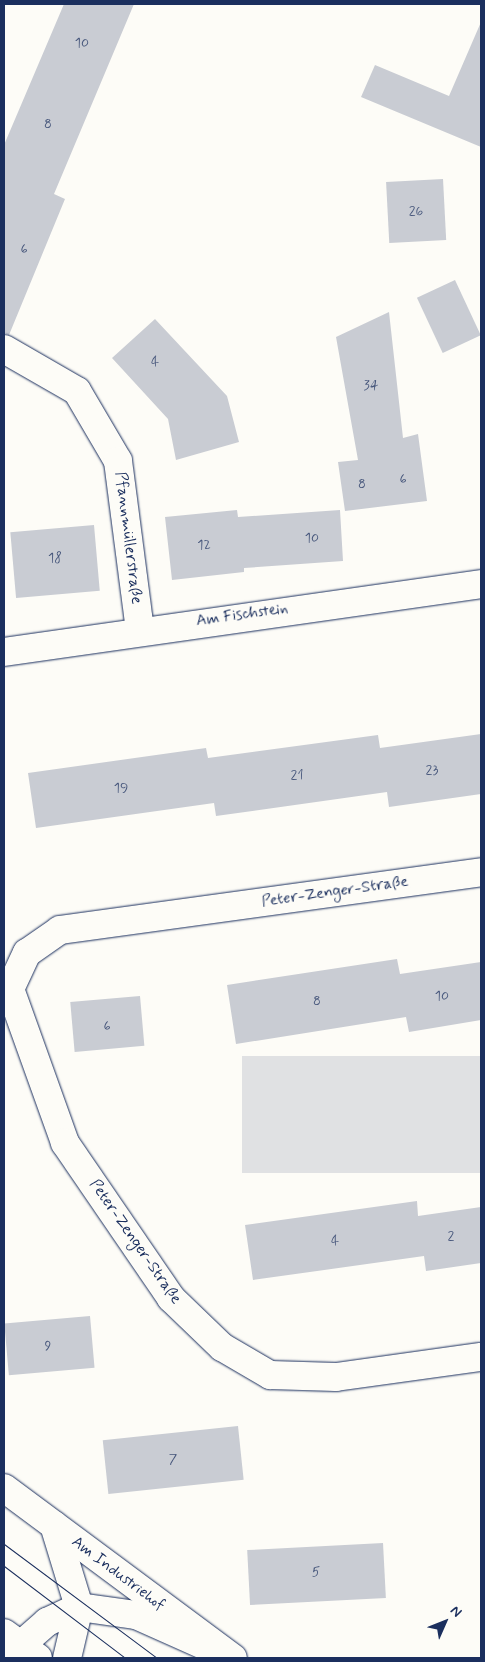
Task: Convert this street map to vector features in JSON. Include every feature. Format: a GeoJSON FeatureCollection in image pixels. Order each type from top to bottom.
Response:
{"type":"FeatureCollection","features":[{"type":"Feature","properties":{"kind":"street","name":"Pfannmüllerstraße"},"geometry":{"type":"LineString","coordinates":[[4,349],[77,391],[118,461],[140,630]]}},
{"type":"Feature","properties":{"kind":"street","name":"Am Fischstein"},"geometry":{"type":"LineString","coordinates":[[4,652],[140,630],[481,584]]}},
{"type":"Feature","properties":{"kind":"street","name":"Peter-Zenger-Straße"},"geometry":{"type":"LineString","coordinates":[[481,872],[60,930],[27,953],[7,990],[65,1143],[171,1298],[222,1347],[270,1375],[336,1377],[481,1357]]}},
{"type":"Feature","properties":{"kind":"street","name":"Am Industriehof"},"geometry":{"type":"LineString","coordinates":[[4,1488],[233,1658]]}},
{"type":"Feature","properties":{"kind":"street"},"geometry":{"type":"LineString","coordinates":[[54,1525],[79,1607],[67,1658]]}},
{"type":"Feature","properties":{"kind":"street"},"geometry":{"type":"LineString","coordinates":[[16,1648],[79,1607],[136,1616],[233,1658]]}},
{"type":"Feature","properties":{"kind":"shaded area"},"geometry":{"type":"Polygon","coordinates":[[[242,1056],[481,1056],[481,1173],[242,1173],[242,1056]]]}},
{"type":"Feature","properties":{"kind":"building"},"geometry":{"type":"Polygon","coordinates":[[[64,4],[134,4],[54,194],[65,199],[9,335],[4,333],[4,145],[64,4]]]}},
{"type":"Feature","properties":{"kind":"building"},"geometry":{"type":"Polygon","coordinates":[[[481,22],[481,147],[361,97],[375,65],[449,96],[481,22]]]}},
{"type":"Feature","properties":{"kind":"building"},"geometry":{"type":"Polygon","coordinates":[[[443,179],[446,240],[389,243],[386,182],[443,179]]]}},
{"type":"Feature","properties":{"kind":"building"},"geometry":{"type":"Polygon","coordinates":[[[455,280],[481,335],[443,353],[417,298],[455,280]]]}},
{"type":"Feature","properties":{"kind":"building"},"geometry":{"type":"Polygon","coordinates":[[[389,312],[403,438],[418,434],[427,501],[345,511],[338,462],[358,460],[336,337],[389,312]]]}},
{"type":"Feature","properties":{"kind":"building"},"geometry":{"type":"Polygon","coordinates":[[[155,319],[227,396],[239,442],[176,460],[168,419],[112,358],[155,319]]]}},
{"type":"Feature","properties":{"kind":"building"},"geometry":{"type":"Polygon","coordinates":[[[237,510],[238,517],[340,510],[343,561],[244,568],[244,572],[172,580],[165,517],[237,510]]]}},
{"type":"Feature","properties":{"kind":"building"},"geometry":{"type":"Polygon","coordinates":[[[94,525],[100,591],[16,598],[10,532],[94,525]]]}},
{"type":"Feature","properties":{"kind":"building"},"geometry":{"type":"Polygon","coordinates":[[[481,734],[481,794],[389,807],[387,792],[216,816],[214,803],[36,828],[28,773],[206,748],[208,758],[378,735],[380,748],[481,734]]]}},
{"type":"Feature","properties":{"kind":"building"},"geometry":{"type":"Polygon","coordinates":[[[397,959],[400,974],[481,962],[481,1020],[409,1032],[406,1017],[236,1044],[227,985],[397,959]]]}},
{"type":"Feature","properties":{"kind":"building"},"geometry":{"type":"Polygon","coordinates":[[[140,996],[144,1046],[75,1052],[70,1002],[140,996]]]}},
{"type":"Feature","properties":{"kind":"building"},"geometry":{"type":"Polygon","coordinates":[[[417,1201],[418,1216],[481,1207],[481,1263],[426,1271],[424,1256],[253,1280],[245,1225],[417,1201]]]}},
{"type":"Feature","properties":{"kind":"building"},"geometry":{"type":"Polygon","coordinates":[[[90,1316],[95,1368],[9,1375],[4,1323],[90,1316]]]}},
{"type":"Feature","properties":{"kind":"building"},"geometry":{"type":"Polygon","coordinates":[[[238,1426],[244,1480],[108,1494],[103,1440],[238,1426]]]}},
{"type":"Feature","properties":{"kind":"building"},"geometry":{"type":"Polygon","coordinates":[[[383,1543],[386,1598],[250,1605],[247,1550],[383,1543]]]}},
{"type":"Feature","properties":{"kind":"tram line"},"geometry":{"type":"LineString","coordinates":[[4,1544],[157,1658]]}},
{"type":"Feature","properties":{"kind":"tram line"},"geometry":{"type":"LineString","coordinates":[[4,1566],[125,1658]]}}]}
